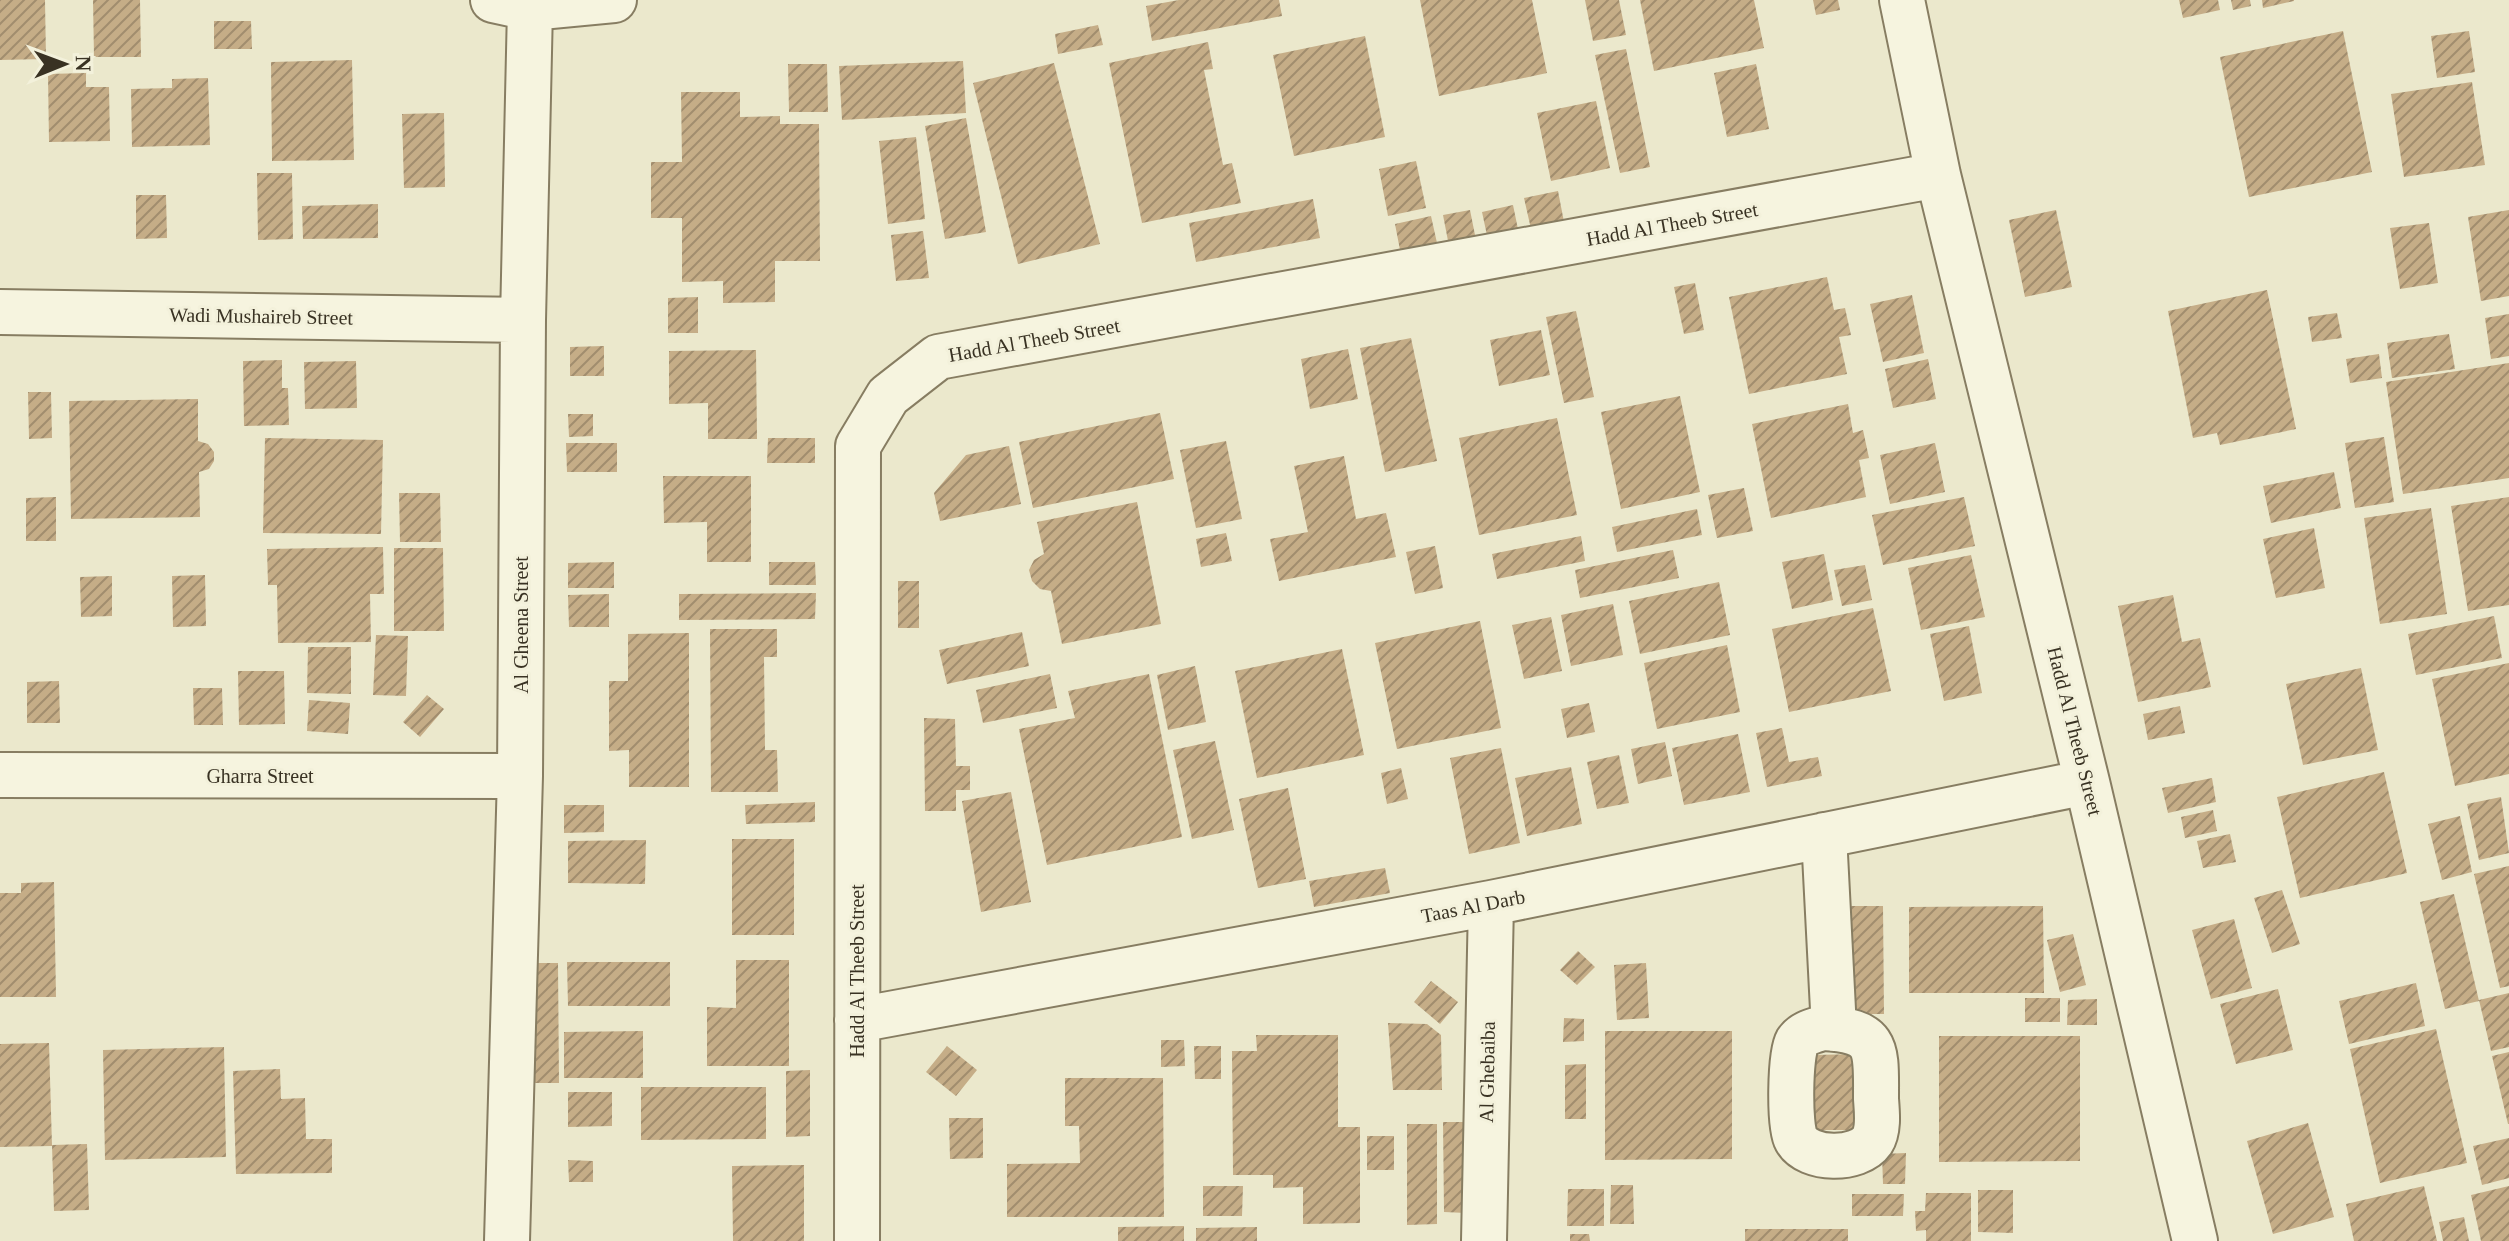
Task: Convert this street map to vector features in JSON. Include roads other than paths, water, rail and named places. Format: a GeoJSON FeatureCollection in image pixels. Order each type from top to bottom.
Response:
{"type":"FeatureCollection","features":[{"type":"Feature","properties":{"kind":"street"},"geometry":{"type":"LineString","coordinates":[[512,4],[614,0]]}},
{"type":"Feature","properties":{"kind":"street","name":"Hadd Al Theeb Street"},"geometry":{"type":"LineString","coordinates":[[1902,0],[1938,175],[2087,782],[2195,1241]]}},
{"type":"Feature","properties":{"kind":"street","name":"Al Gheena Street"},"geometry":{"type":"LineString","coordinates":[[507,1241],[520,776],[523,320],[512,4]]}},
{"type":"Feature","properties":{"kind":"street","name":"Hadd Al Theeb Street"},"geometry":{"type":"LineString","coordinates":[[857,1241],[858,446],[888,396],[938,357],[1938,175]]}},
{"type":"Feature","properties":{"kind":"street","name":"Wadi Mushaireb Street"},"geometry":{"type":"LineString","coordinates":[[0,312],[523,320]]}},
{"type":"Feature","properties":{"kind":"street","name":"Gharra Street"},"geometry":{"type":"LineString","coordinates":[[0,775],[520,776]]}},
{"type":"Feature","properties":{"kind":"street","name":"Taas Al Darb"},"geometry":{"type":"LineString","coordinates":[[857,1020],[1491,903],[2087,782]]}},
{"type":"Feature","properties":{"kind":"street"},"geometry":{"type":"LineString","coordinates":[[1824,835],[1834,1029]]}},
{"type":"Feature","properties":{"kind":"street","name":"Al Ghebaiba"},"geometry":{"type":"LineString","coordinates":[[1484,1241],[1491,903]]}}]}
